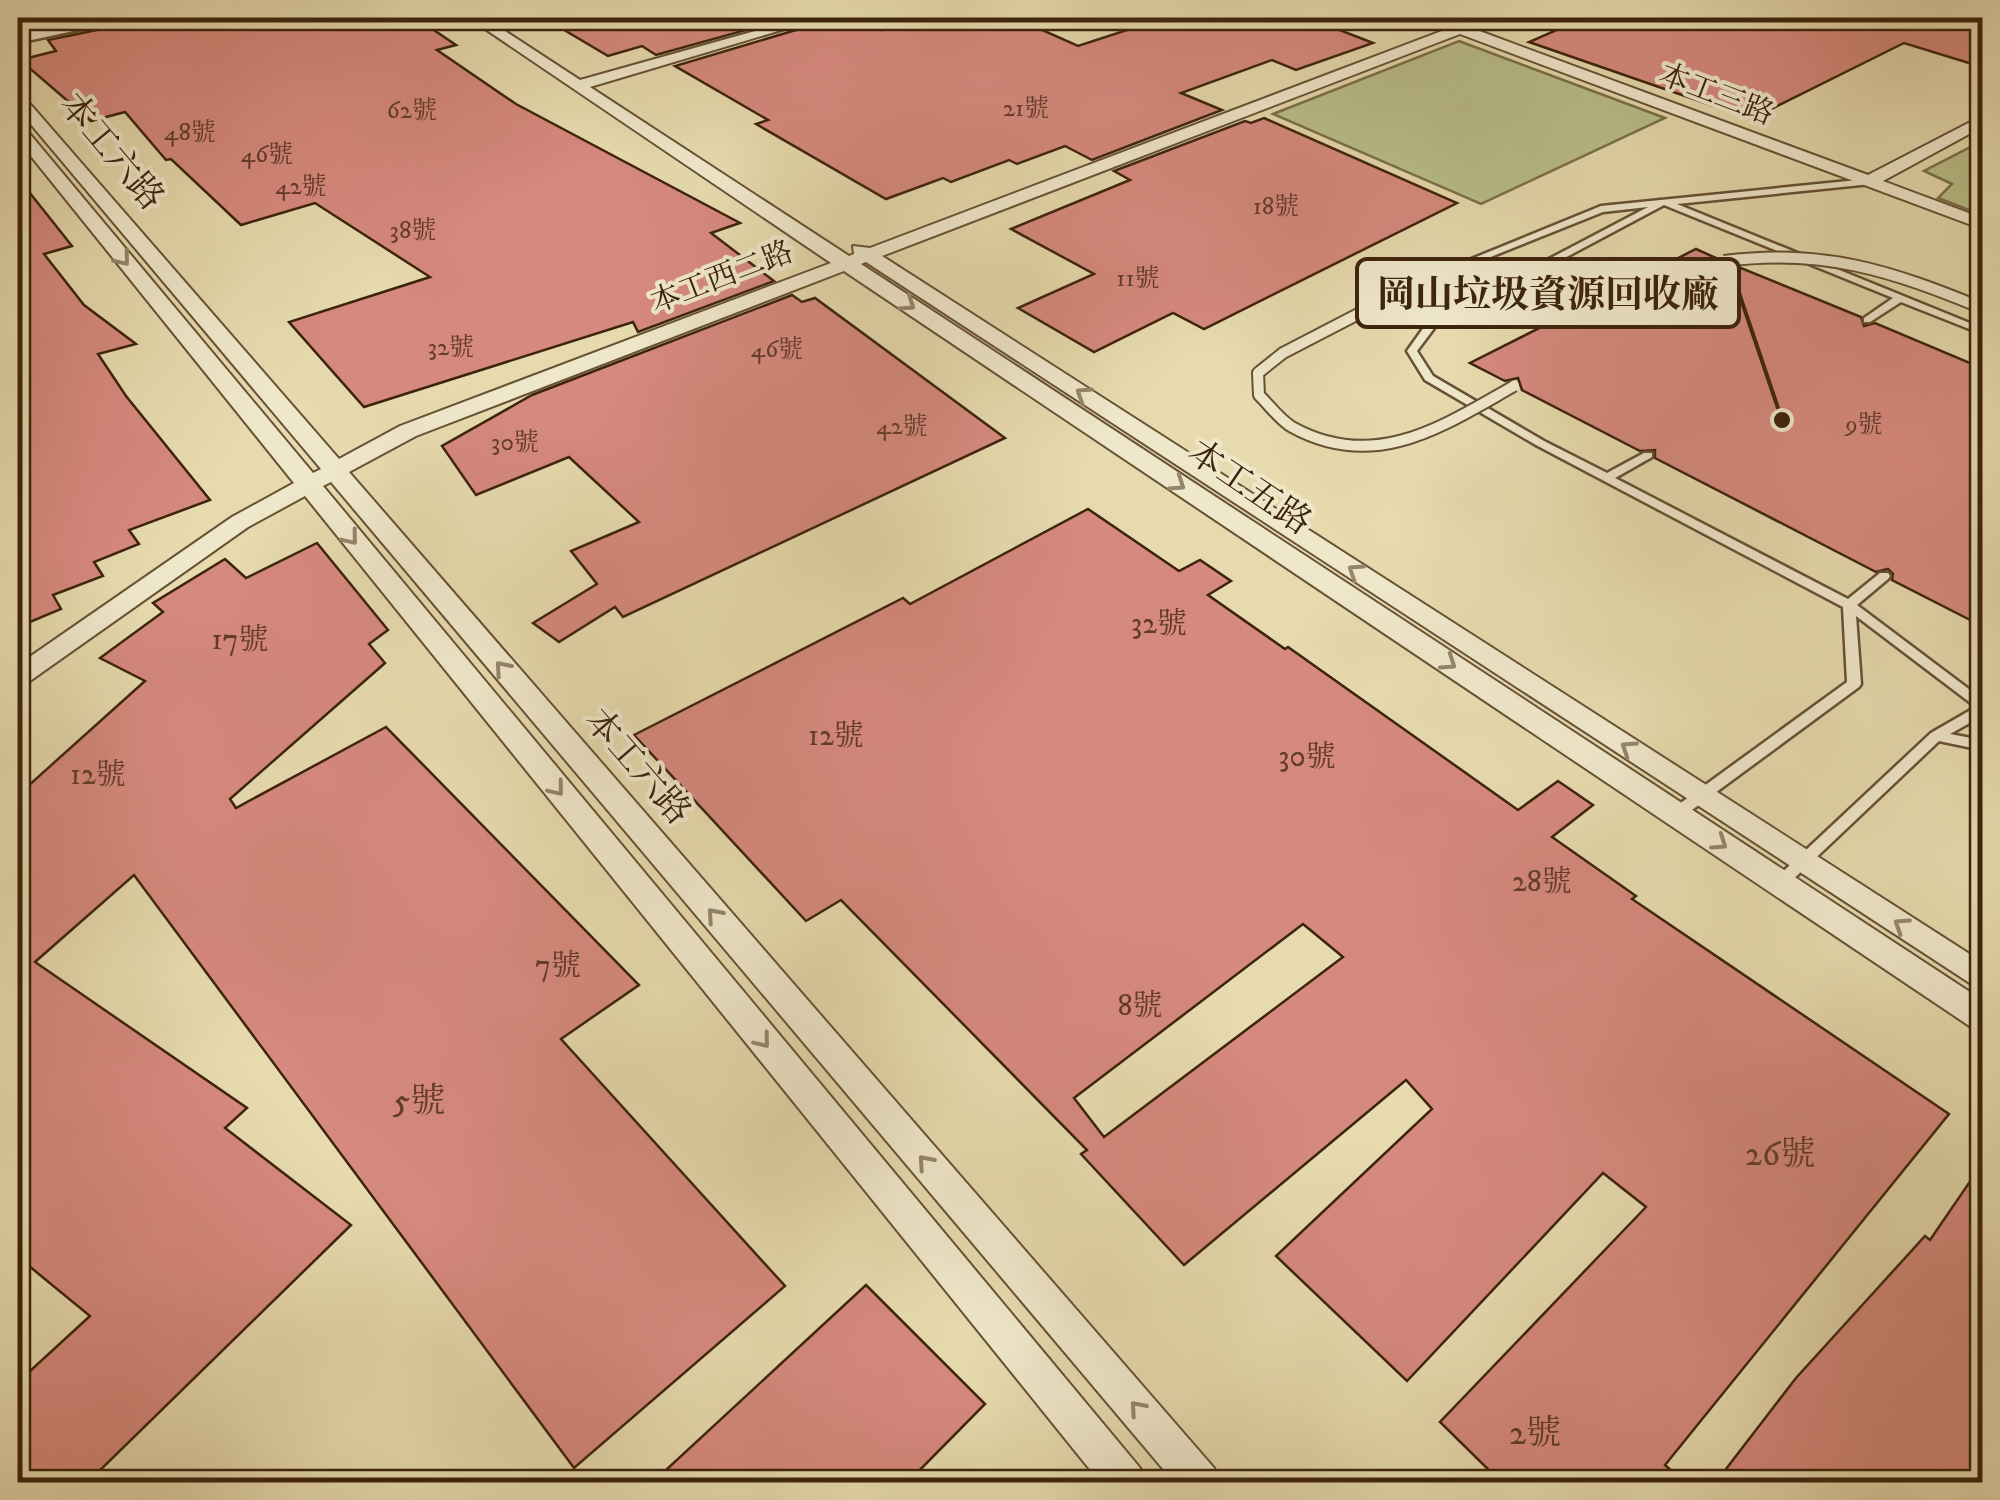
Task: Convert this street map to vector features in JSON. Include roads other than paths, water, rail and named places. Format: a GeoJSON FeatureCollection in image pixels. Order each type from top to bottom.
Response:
{"type":"FeatureCollection","features":[{"type":"Feature","properties":{"kind":"street"},"geometry":{"type":"LineString","coordinates":[[18,38],[110,18]]}},
{"type":"Feature","properties":{"kind":"street","name":"本工五路"},"geometry":{"type":"LineString","coordinates":[[476,18],[588,82]]}},
{"type":"Feature","properties":{"kind":"street","name":"本工五路"},"geometry":{"type":"LineString","coordinates":[[502,18],[588,82],[1982,1017]]}},
{"type":"Feature","properties":{"kind":"street"},"geometry":{"type":"LineString","coordinates":[[588,82],[815,18]]}},
{"type":"Feature","properties":{"kind":"street","name":"本工三路"},"geometry":{"type":"LineString","coordinates":[[1430,18],[1982,224]]}},
{"type":"Feature","properties":{"kind":"street","name":"本工西二路"},"geometry":{"type":"LineString","coordinates":[[18,677],[240,522],[408,431],[1489,18]]}},
{"type":"Feature","properties":{"kind":"street","name":"本工六路"},"geometry":{"type":"LineString","coordinates":[[18,100],[1200,1482]]}},
{"type":"Feature","properties":{"kind":"street"},"geometry":{"type":"LineString","coordinates":[[1868,182],[1982,121]]}},
{"type":"Feature","properties":{"kind":"street","name":"本工六路"},"geometry":{"type":"LineString","coordinates":[[18,130],[1126,1482]]}},
{"type":"Feature","properties":{"kind":"street","name":"本工五路"},"geometry":{"type":"LineString","coordinates":[[857,259],[1982,978]]}},
{"type":"Feature","properties":{"kind":"lane"},"geometry":{"type":"LineString","coordinates":[[1514,386],[1425,436],[1386,446],[1332,442],[1290,426],[1260,396],[1258,373],[1283,353],[1420,282],[1601,209],[1868,182]]}},
{"type":"Feature","properties":{"kind":"lane"},"geometry":{"type":"LineString","coordinates":[[1664,202],[1982,331]]}},
{"type":"Feature","properties":{"kind":"lane"},"geometry":{"type":"LineString","coordinates":[[1664,202],[1431,326],[1412,351],[1429,378],[1607,478],[1849,605],[1982,707],[1936,736],[1780,883]]}},
{"type":"Feature","properties":{"kind":"lane"},"geometry":{"type":"LineString","coordinates":[[1724,261],[1760,255],[1823,254],[1917,281],[1982,308]]}},
{"type":"Feature","properties":{"kind":"lane"},"geometry":{"type":"LineString","coordinates":[[1867,320],[1900,298]]}},
{"type":"Feature","properties":{"kind":"lane"},"geometry":{"type":"LineString","coordinates":[[1607,478],[1648,455]]}},
{"type":"Feature","properties":{"kind":"lane"},"geometry":{"type":"LineString","coordinates":[[1849,605],[1884,576]]}},
{"type":"Feature","properties":{"kind":"lane"},"geometry":{"type":"LineString","coordinates":[[1676,814],[1854,684],[1849,605]]}},
{"type":"Feature","properties":{"kind":"lane"},"geometry":{"type":"LineString","coordinates":[[1936,736],[1982,745]]}},
{"type":"Feature","properties":{"kind":"place","name":"岡山垃圾資源回收廠"},"geometry":{"type":"Point","coordinates":[1782,420]}}]}
